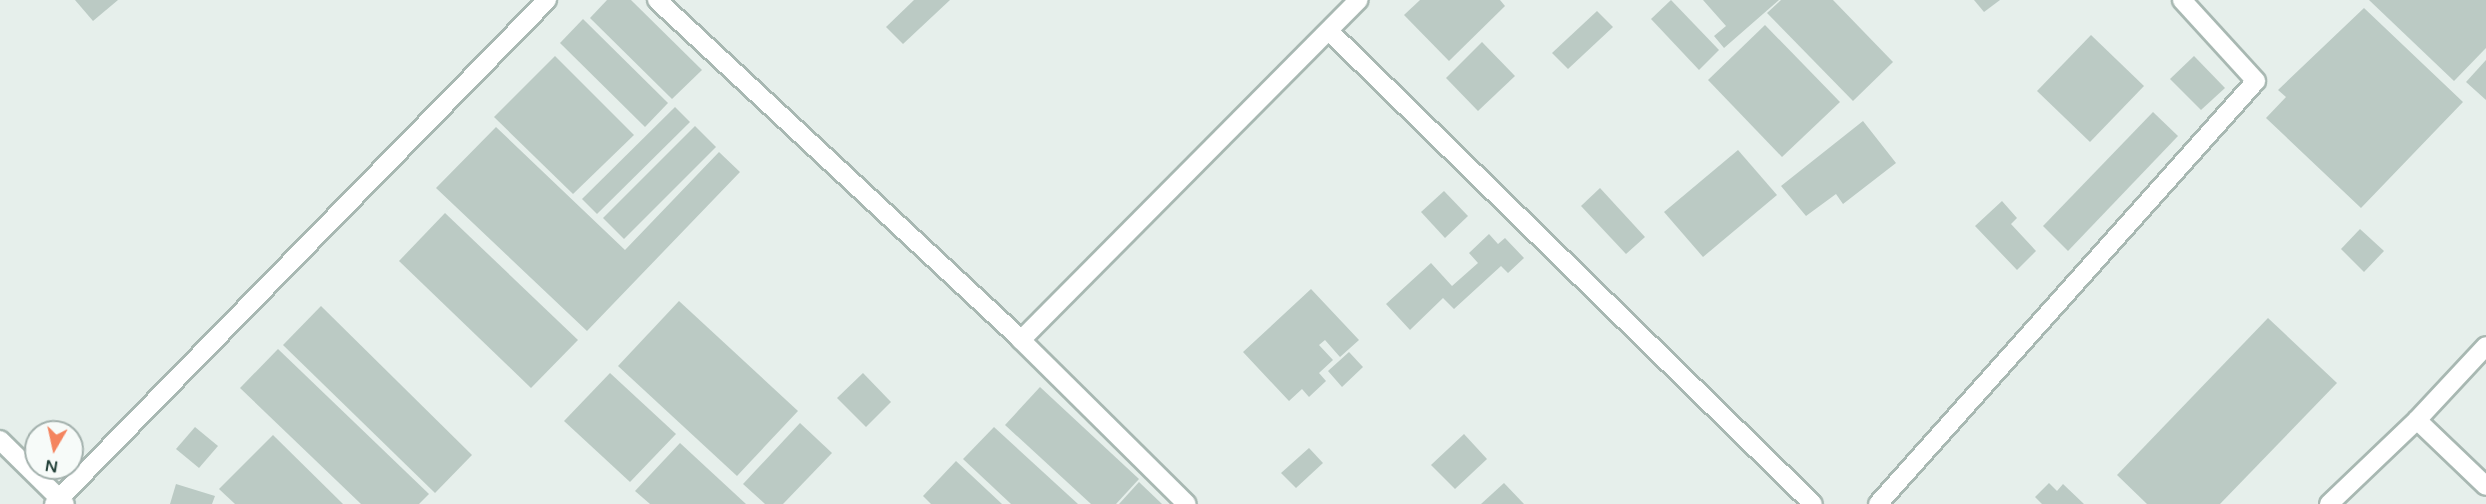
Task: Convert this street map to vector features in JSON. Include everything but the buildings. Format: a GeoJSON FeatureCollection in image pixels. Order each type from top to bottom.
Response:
{"type":"FeatureCollection","features":[{"type":"Feature","properties":{"kind":"street"},"geometry":{"type":"LineString","coordinates":[[0,440],[59,502],[547,0]]}},
{"type":"Feature","properties":{"kind":"street"},"geometry":{"type":"LineString","coordinates":[[657,0],[1021,340],[1187,504]]}},
{"type":"Feature","properties":{"kind":"street"},"geometry":{"type":"LineString","coordinates":[[1021,340],[1330,32],[1359,0]]}},
{"type":"Feature","properties":{"kind":"street"},"geometry":{"type":"LineString","coordinates":[[1878,504],[2256,81],[2182,0]]}},
{"type":"Feature","properties":{"kind":"street"},"geometry":{"type":"LineString","coordinates":[[1330,32],[1813,504]]}},
{"type":"Feature","properties":{"kind":"street"},"geometry":{"type":"LineString","coordinates":[[2329,504],[2417,420],[2486,346]]}},
{"type":"Feature","properties":{"kind":"street"},"geometry":{"type":"LineString","coordinates":[[2417,420],[2486,486]]}}]}
